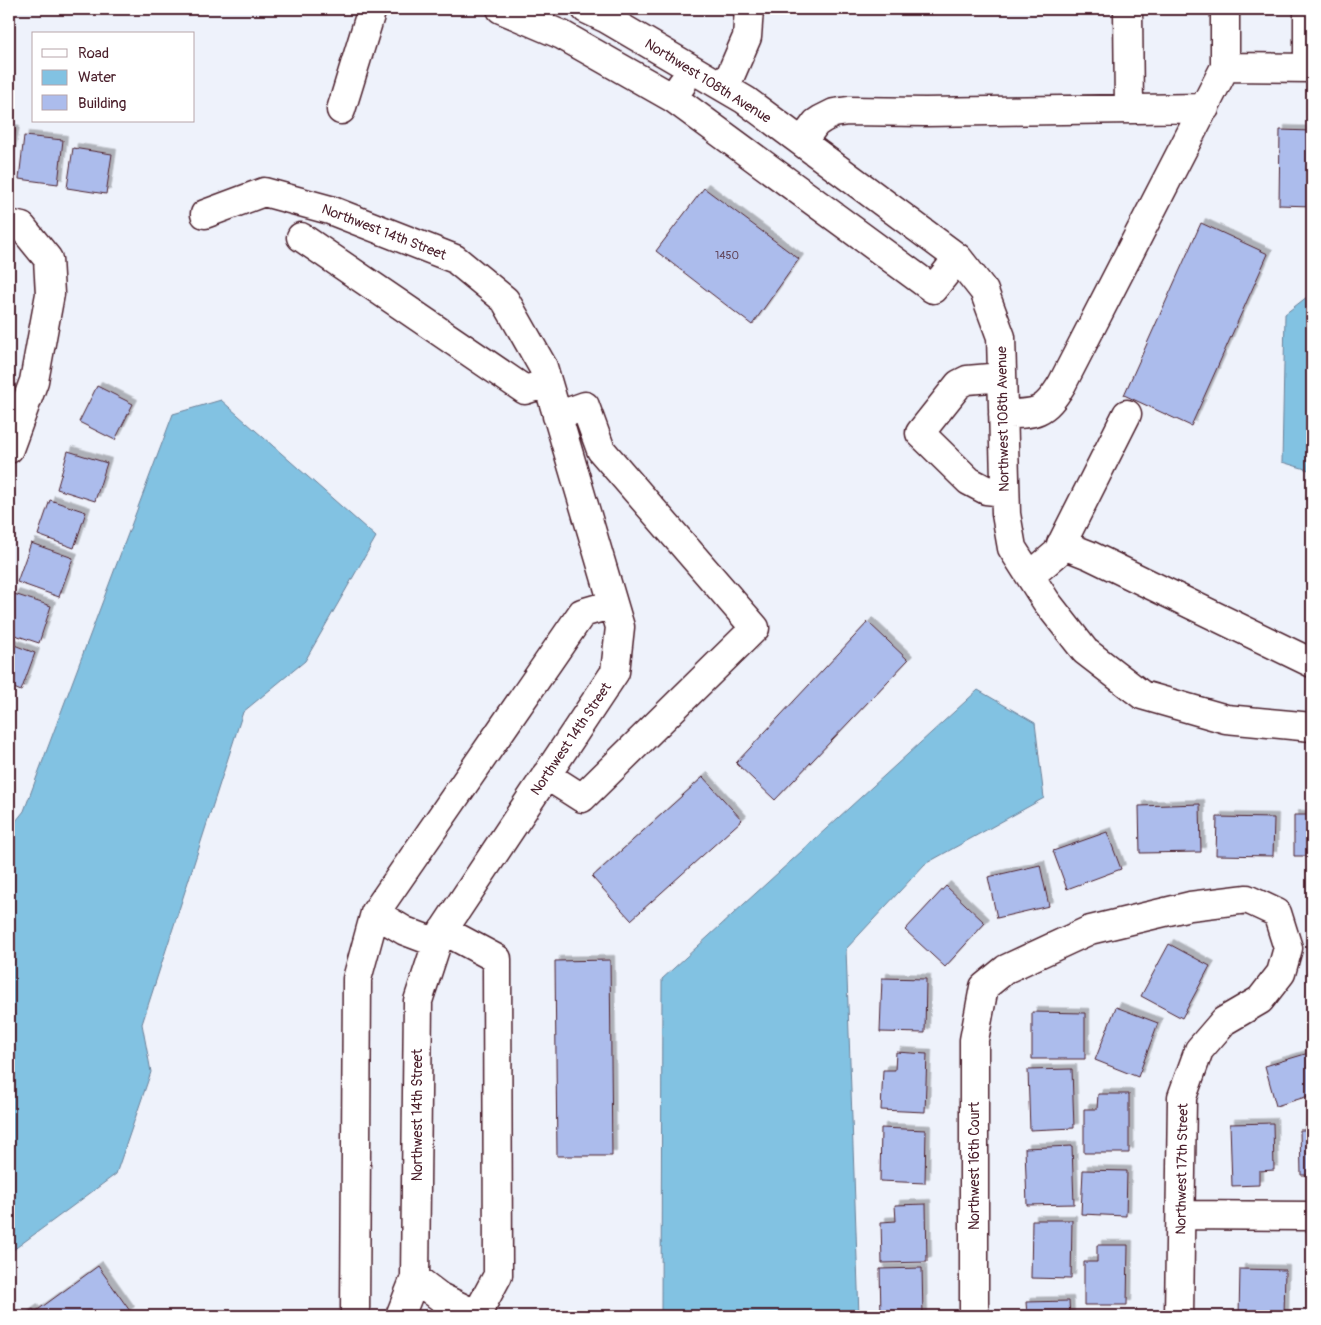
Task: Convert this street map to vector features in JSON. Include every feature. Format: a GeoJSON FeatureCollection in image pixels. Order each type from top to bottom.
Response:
{"type":"FeatureCollection","features":[{"type":"Feature","properties":{"kind":"street"},"geometry":{"type":"LineString","coordinates":[[341,110],[372,9]]}},
{"type":"Feature","properties":{"kind":"street"},"geometry":{"type":"LineString","coordinates":[[501,9],[562,35],[673,98],[933,289],[958,258]]}},
{"type":"Feature","properties":{"kind":"street","name":"Northwest 108th Avenue"},"geometry":{"type":"LineString","coordinates":[[586,9],[605,18],[745,100],[958,258],[984,291],[1001,337],[1006,514],[1012,548],[1046,601],[1084,651],[1142,696],[1226,719],[1312,727]]}},
{"type":"Feature","properties":{"kind":"street"},"geometry":{"type":"LineString","coordinates":[[725,88],[746,37],[749,9]]}},
{"type":"Feature","properties":{"kind":"street"},"geometry":{"type":"LineString","coordinates":[[1128,9],[1129,109]]}},
{"type":"Feature","properties":{"kind":"street"},"geometry":{"type":"LineString","coordinates":[[1003,414],[1030,414],[1041,409],[1052,400],[1067,376],[1225,67],[1225,9]]}},
{"type":"Feature","properties":{"kind":"street"},"geometry":{"type":"LineString","coordinates":[[1225,67],[1310,68],[1308,9]]}},
{"type":"Feature","properties":{"kind":"street"},"geometry":{"type":"LineString","coordinates":[[673,98],[692,68]]}},
{"type":"Feature","properties":{"kind":"street"},"geometry":{"type":"LineString","coordinates":[[802,142],[816,122],[834,113],[848,111],[925,112],[1205,108]]}},
{"type":"Feature","properties":{"kind":"street","name":"Northwest 14th Street"},"geometry":{"type":"LineString","coordinates":[[205,214],[264,192],[330,210],[455,258],[505,300],[543,366],[620,628],[616,672],[440,937],[418,1001],[416,1278],[400,1316]]}},
{"type":"Feature","properties":{"kind":"street"},"geometry":{"type":"LineString","coordinates":[[9,224],[22,227],[48,258],[50,294],[34,381],[9,449]]}},
{"type":"Feature","properties":{"kind":"street"},"geometry":{"type":"LineString","coordinates":[[301,237],[525,390],[548,383]]}},
{"type":"Feature","properties":{"kind":"street"},"geometry":{"type":"LineString","coordinates":[[1002,377],[967,380],[959,384],[920,433],[969,481],[986,490],[1005,492]]}},
{"type":"Feature","properties":{"kind":"street"},"geometry":{"type":"LineString","coordinates":[[546,776],[582,798],[755,628],[601,450],[585,406],[558,416]]}},
{"type":"Feature","properties":{"kind":"street"},"geometry":{"type":"LineString","coordinates":[[1030,576],[1057,553],[1127,414]]}},
{"type":"Feature","properties":{"kind":"street"},"geometry":{"type":"LineString","coordinates":[[1061,544],[1089,555],[1312,663]]}},
{"type":"Feature","properties":{"kind":"street"},"geometry":{"type":"LineString","coordinates":[[355,1316],[358,979],[375,913],[582,613],[613,604]]}},
{"type":"Feature","properties":{"kind":"street","name":"Northwest 16th Court"},"geometry":{"type":"LineString","coordinates":[[974,1316],[974,1040],[984,987],[1006,969],[1090,930],[1190,906],[1247,899],[1277,913]]}},
{"type":"Feature","properties":{"kind":"street"},"geometry":{"type":"LineString","coordinates":[[375,913],[405,931],[440,937],[497,959],[498,1275],[476,1315],[440,1297],[416,1278]]}},
{"type":"Feature","properties":{"kind":"street","name":"Northwest 17th Street"},"geometry":{"type":"LineString","coordinates":[[1179,1316],[1182,1097],[1199,1050],[1224,1021],[1260,1000],[1281,973],[1288,948],[1277,913]]}},
{"type":"Feature","properties":{"kind":"street"},"geometry":{"type":"LineString","coordinates":[[1181,1215],[1312,1216]]}},
{"type":"Feature","properties":{"kind":"water"},"geometry":{"type":"Polygon","coordinates":[[[1312,293],[1312,471],[1282,462],[1285,314],[1312,293]]]}},
{"type":"Feature","properties":{"kind":"water"},"geometry":{"type":"Polygon","coordinates":[[[221,400],[376,537],[305,661],[243,712],[142,1024],[151,1072],[116,1174],[9,1253],[9,830],[24,811],[173,414],[221,400]]]}},
{"type":"Feature","properties":{"kind":"water"},"geometry":{"type":"Polygon","coordinates":[[[978,690],[1035,723],[1044,798],[925,864],[846,949],[859,1316],[661,1316],[662,979],[978,690]]]}},
{"type":"Feature","properties":{"kind":"building"},"geometry":{"type":"Polygon","coordinates":[[[9,129],[15,130],[9,163],[9,129]]]}},
{"type":"Feature","properties":{"kind":"building"},"geometry":{"type":"Polygon","coordinates":[[[1280,130],[1312,131],[1312,206],[1279,205],[1280,130]]]}},
{"type":"Feature","properties":{"kind":"building"},"geometry":{"type":"Polygon","coordinates":[[[24,136],[63,140],[58,184],[19,179],[24,136]]]}},
{"type":"Feature","properties":{"kind":"building"},"geometry":{"type":"Polygon","coordinates":[[[73,148],[112,154],[106,194],[67,188],[73,148]]]}},
{"type":"Feature","properties":{"kind":"building"},"geometry":{"type":"Polygon","coordinates":[[[704,188],[799,259],[752,325],[656,251],[704,188]]]}},
{"type":"Feature","properties":{"kind":"building"},"geometry":{"type":"Polygon","coordinates":[[[1201,223],[1268,254],[1191,426],[1124,395],[1201,223]]]}},
{"type":"Feature","properties":{"kind":"building"},"geometry":{"type":"Polygon","coordinates":[[[97,386],[133,404],[115,440],[79,422],[97,386]]]}},
{"type":"Feature","properties":{"kind":"building"},"geometry":{"type":"Polygon","coordinates":[[[68,451],[107,463],[95,501],[57,489],[68,451]]]}},
{"type":"Feature","properties":{"kind":"building"},"geometry":{"type":"Polygon","coordinates":[[[50,500],[86,512],[74,548],[38,535],[50,500]]]}},
{"type":"Feature","properties":{"kind":"building"},"geometry":{"type":"Polygon","coordinates":[[[31,543],[73,558],[59,597],[17,582],[31,543]]]}},
{"type":"Feature","properties":{"kind":"building"},"geometry":{"type":"Polygon","coordinates":[[[14,594],[51,606],[39,643],[9,633],[9,610],[14,594]]]}},
{"type":"Feature","properties":{"kind":"building"},"geometry":{"type":"Polygon","coordinates":[[[868,622],[908,660],[775,800],[736,763],[868,622]]]}},
{"type":"Feature","properties":{"kind":"building"},"geometry":{"type":"Polygon","coordinates":[[[9,643],[35,653],[21,691],[9,686],[9,643]]]}},
{"type":"Feature","properties":{"kind":"building"},"geometry":{"type":"Polygon","coordinates":[[[703,777],[742,820],[631,920],[592,877],[703,777]]]}},
{"type":"Feature","properties":{"kind":"building"},"geometry":{"type":"Polygon","coordinates":[[[1200,804],[1201,852],[1140,853],[1139,806],[1200,804]]]}},
{"type":"Feature","properties":{"kind":"building"},"geometry":{"type":"Polygon","coordinates":[[[1294,815],[1312,815],[1312,856],[1294,856],[1294,815]]]}},
{"type":"Feature","properties":{"kind":"building"},"geometry":{"type":"Polygon","coordinates":[[[1217,817],[1274,818],[1273,856],[1216,855],[1217,817]]]}},
{"type":"Feature","properties":{"kind":"building"},"geometry":{"type":"Polygon","coordinates":[[[1107,832],[1121,869],[1067,889],[1053,851],[1107,832]]]}},
{"type":"Feature","properties":{"kind":"building"},"geometry":{"type":"Polygon","coordinates":[[[1040,865],[1049,906],[997,918],[988,877],[1040,865]]]}},
{"type":"Feature","properties":{"kind":"building"},"geometry":{"type":"Polygon","coordinates":[[[946,886],[985,923],[945,967],[905,930],[946,886]]]}},
{"type":"Feature","properties":{"kind":"building"},"geometry":{"type":"Polygon","coordinates":[[[1169,944],[1210,966],[1182,1018],[1141,996],[1169,944]]]}},
{"type":"Feature","properties":{"kind":"building"},"geometry":{"type":"Polygon","coordinates":[[[610,960],[612,1156],[557,1156],[555,961],[610,960]]]}},
{"type":"Feature","properties":{"kind":"building"},"geometry":{"type":"Polygon","coordinates":[[[882,978],[926,979],[925,1033],[880,1032],[882,978]]]}},
{"type":"Feature","properties":{"kind":"building"},"geometry":{"type":"Polygon","coordinates":[[[1116,1007],[1158,1023],[1138,1077],[1095,1060],[1116,1007]]]}},
{"type":"Feature","properties":{"kind":"building"},"geometry":{"type":"Polygon","coordinates":[[[1032,1012],[1085,1013],[1085,1059],[1032,1059],[1032,1012]]]}},
{"type":"Feature","properties":{"kind":"building"},"geometry":{"type":"Polygon","coordinates":[[[896,1052],[927,1054],[925,1112],[881,1110],[883,1070],[895,1070],[896,1052]]]}},
{"type":"Feature","properties":{"kind":"building"},"geometry":{"type":"Polygon","coordinates":[[[1312,1052],[1312,1095],[1276,1106],[1265,1066],[1312,1052]]]}},
{"type":"Feature","properties":{"kind":"building"},"geometry":{"type":"Polygon","coordinates":[[[1072,1069],[1074,1128],[1030,1130],[1028,1070],[1072,1069]]]}},
{"type":"Feature","properties":{"kind":"building"},"geometry":{"type":"Polygon","coordinates":[[[1098,1094],[1129,1094],[1129,1153],[1084,1153],[1084,1109],[1097,1109],[1098,1094]]]}},
{"type":"Feature","properties":{"kind":"building"},"geometry":{"type":"Polygon","coordinates":[[[1273,1123],[1274,1170],[1259,1171],[1259,1185],[1232,1186],[1230,1124],[1273,1123]]]}},
{"type":"Feature","properties":{"kind":"building"},"geometry":{"type":"Polygon","coordinates":[[[881,1128],[926,1130],[925,1183],[880,1181],[881,1128]]]}},
{"type":"Feature","properties":{"kind":"building"},"geometry":{"type":"Polygon","coordinates":[[[1300,1130],[1312,1130],[1312,1175],[1301,1175],[1300,1130]]]}},
{"type":"Feature","properties":{"kind":"building"},"geometry":{"type":"Polygon","coordinates":[[[1072,1146],[1074,1204],[1027,1205],[1025,1148],[1072,1146]]]}},
{"type":"Feature","properties":{"kind":"building"},"geometry":{"type":"Polygon","coordinates":[[[1083,1170],[1127,1171],[1126,1216],[1081,1214],[1083,1170]]]}},
{"type":"Feature","properties":{"kind":"building"},"geometry":{"type":"Polygon","coordinates":[[[926,1204],[927,1262],[882,1263],[881,1222],[896,1221],[895,1205],[926,1204]]]}},
{"type":"Feature","properties":{"kind":"building"},"geometry":{"type":"Polygon","coordinates":[[[1032,1220],[1072,1220],[1071,1279],[1031,1278],[1032,1220]]]}},
{"type":"Feature","properties":{"kind":"building"},"geometry":{"type":"Polygon","coordinates":[[[1097,1245],[1128,1245],[1127,1305],[1084,1305],[1084,1262],[1097,1262],[1097,1245]]]}},
{"type":"Feature","properties":{"kind":"building"},"geometry":{"type":"Polygon","coordinates":[[[98,1266],[130,1311],[123,1316],[23,1316],[33,1309],[35,1312],[98,1266]]]}},
{"type":"Feature","properties":{"kind":"building"},"geometry":{"type":"Polygon","coordinates":[[[922,1268],[923,1316],[881,1316],[880,1269],[922,1268]]]}},
{"type":"Feature","properties":{"kind":"building"},"geometry":{"type":"Polygon","coordinates":[[[1240,1269],[1285,1270],[1284,1316],[1239,1316],[1240,1269]]]}},
{"type":"Feature","properties":{"kind":"building"},"geometry":{"type":"Polygon","coordinates":[[[1306,1271],[1312,1271],[1312,1316],[1307,1316],[1306,1271]]]}},
{"type":"Feature","properties":{"kind":"building"},"geometry":{"type":"Polygon","coordinates":[[[1069,1301],[1070,1316],[1027,1316],[1026,1302],[1069,1301]]]}}]}
